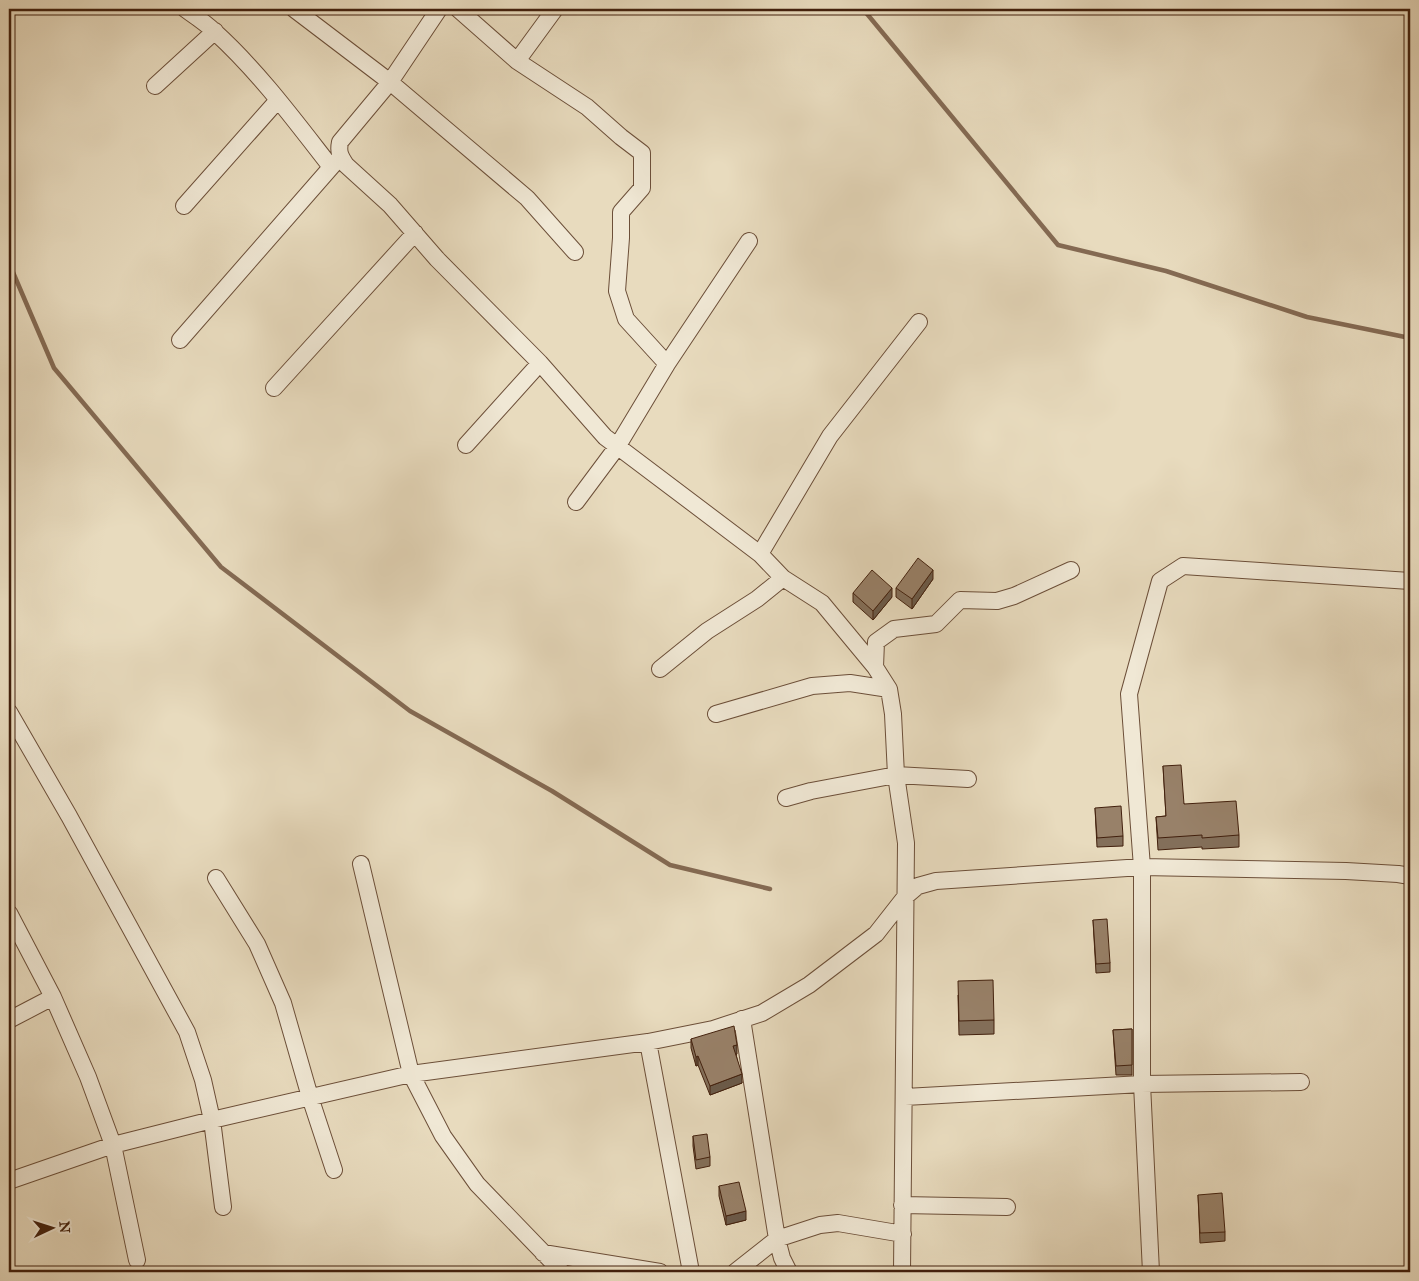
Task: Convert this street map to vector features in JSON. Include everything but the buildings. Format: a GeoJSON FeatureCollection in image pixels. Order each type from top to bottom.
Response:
{"type":"FeatureCollection","features":[{"type":"Feature","properties":{"kind":"street"},"geometry":{"type":"LineString","coordinates":[[184,9],[215,31],[336,162],[346,164],[390,205],[437,259],[540,363],[605,437],[760,554],[783,578],[822,603],[875,667],[889,689],[893,714],[896,775],[906,843],[902,1272]]}},
{"type":"Feature","properties":{"kind":"street"},"geometry":{"type":"LineString","coordinates":[[294,9],[390,82],[527,198],[575,252]]}},
{"type":"Feature","properties":{"kind":"street"},"geometry":{"type":"LineString","coordinates":[[180,340],[336,162],[340,142],[390,82],[439,9]]}},
{"type":"Feature","properties":{"kind":"street"},"geometry":{"type":"LineString","coordinates":[[458,9],[517,61],[587,107],[642,153],[642,188],[621,212],[617,291],[626,319],[667,364]]}},
{"type":"Feature","properties":{"kind":"street"},"geometry":{"type":"LineString","coordinates":[[517,61],[555,9]]}},
{"type":"Feature","properties":{"kind":"street"},"geometry":{"type":"LineString","coordinates":[[155,86],[215,31]]}},
{"type":"Feature","properties":{"kind":"street"},"geometry":{"type":"LineString","coordinates":[[184,206],[278,100]]}},
{"type":"Feature","properties":{"kind":"street"},"geometry":{"type":"LineString","coordinates":[[274,388],[415,233]]}},
{"type":"Feature","properties":{"kind":"street"},"geometry":{"type":"LineString","coordinates":[[576,502],[617,447],[667,364],[749,240]]}},
{"type":"Feature","properties":{"kind":"street"},"geometry":{"type":"LineString","coordinates":[[760,554],[830,436],[919,322]]}},
{"type":"Feature","properties":{"kind":"street"},"geometry":{"type":"LineString","coordinates":[[466,445],[540,363]]}},
{"type":"Feature","properties":{"kind":"street"},"geometry":{"type":"LineString","coordinates":[[1152,1272],[1142,1084],[1142,867],[1129,694],[1160,581],[1183,566],[1410,581]]}},
{"type":"Feature","properties":{"kind":"street"},"geometry":{"type":"LineString","coordinates":[[875,667],[876,642],[894,628],[936,624],[960,600],[997,601],[1014,596],[1071,570]]}},
{"type":"Feature","properties":{"kind":"street"},"geometry":{"type":"LineString","coordinates":[[660,669],[707,631],[757,600],[783,578]]}},
{"type":"Feature","properties":{"kind":"street"},"geometry":{"type":"LineString","coordinates":[[716,714],[812,686],[850,683],[889,689]]}},
{"type":"Feature","properties":{"kind":"street"},"geometry":{"type":"LineString","coordinates":[[9,712],[69,816],[187,1032],[203,1080],[212,1120],[223,1207]]}},
{"type":"Feature","properties":{"kind":"street"},"geometry":{"type":"LineString","coordinates":[[786,798],[811,791],[896,775],[968,779]]}},
{"type":"Feature","properties":{"kind":"street"},"geometry":{"type":"LineString","coordinates":[[361,864],[411,1074],[444,1136],[477,1184],[562,1272]]}},
{"type":"Feature","properties":{"kind":"street"},"geometry":{"type":"LineString","coordinates":[[9,1182],[113,1145],[411,1074],[648,1042],[713,1029],[762,1013],[809,985],[876,934],[906,897],[918,886],[936,881],[1142,867],[1346,871],[1410,876]]}},
{"type":"Feature","properties":{"kind":"street"},"geometry":{"type":"LineString","coordinates":[[216,878],[257,944],[283,1003],[310,1097],[334,1170]]}},
{"type":"Feature","properties":{"kind":"street"},"geometry":{"type":"LineString","coordinates":[[9,913],[53,997],[88,1077],[113,1145],[137,1260]]}},
{"type":"Feature","properties":{"kind":"street"},"geometry":{"type":"LineString","coordinates":[[9,1020],[53,997]]}},
{"type":"Feature","properties":{"kind":"street"},"geometry":{"type":"LineString","coordinates":[[742,1019],[777,1239],[782,1258],[789,1272]]}},
{"type":"Feature","properties":{"kind":"street"},"geometry":{"type":"LineString","coordinates":[[648,1042],[691,1272]]}},
{"type":"Feature","properties":{"kind":"street"},"geometry":{"type":"LineString","coordinates":[[905,1097],[1142,1084],[1301,1082]]}},
{"type":"Feature","properties":{"kind":"street"},"geometry":{"type":"LineString","coordinates":[[902,1205],[1008,1207]]}},
{"type":"Feature","properties":{"kind":"street"},"geometry":{"type":"LineString","coordinates":[[735,1272],[777,1239],[802,1230],[838,1222],[903,1234]]}},
{"type":"Feature","properties":{"kind":"street"},"geometry":{"type":"LineString","coordinates":[[543,1252],[660,1272]]}},
{"type":"Feature","properties":{"kind":"waterway"},"geometry":{"type":"LineString","coordinates":[[863,9],[1058,245],[1166,271],[1307,317],[1410,338]]}},
{"type":"Feature","properties":{"kind":"waterway"},"geometry":{"type":"LineString","coordinates":[[9,263],[54,368],[221,567],[410,711],[552,791],[670,865],[770,889]]}}]}
